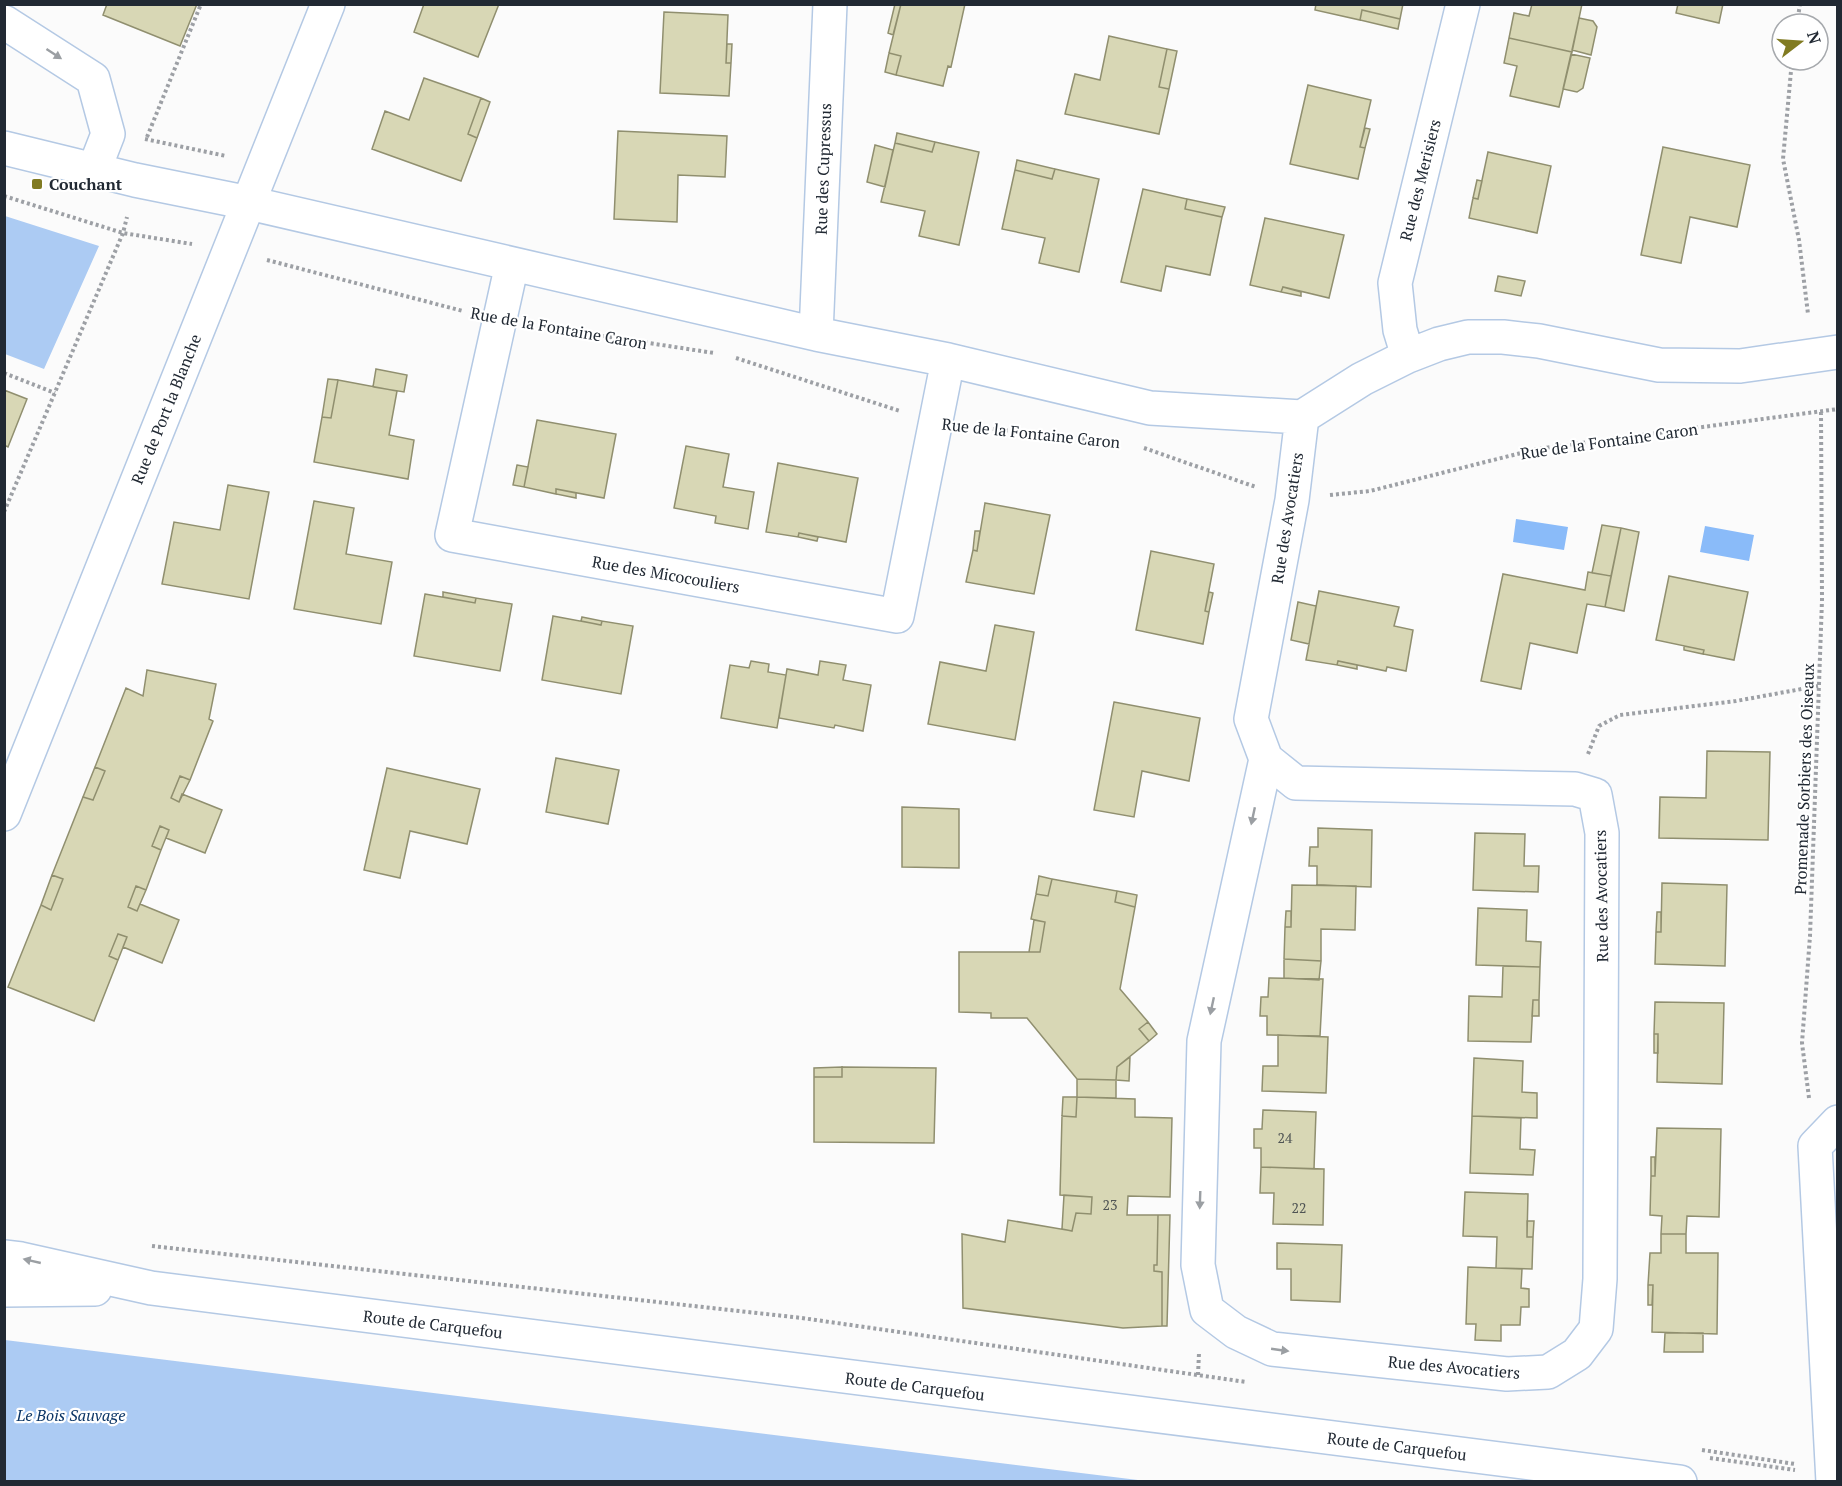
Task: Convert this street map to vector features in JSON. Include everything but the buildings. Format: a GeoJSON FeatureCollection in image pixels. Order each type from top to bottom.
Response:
{"type":"FeatureCollection","features":[{"type":"Feature","properties":{"kind":"street","name":"Rue de Port la Blanche"},"geometry":{"type":"LineString","coordinates":[[4,813],[328,4]]}},
{"type":"Feature","properties":{"kind":"street","name":"Rue des Cupressus"},"geometry":{"type":"LineString","coordinates":[[816,334],[830,4]]}},
{"type":"Feature","properties":{"kind":"street","name":"Rue des Merisiers"},"geometry":{"type":"LineString","coordinates":[[1407,356],[1400,330],[1395,283],[1463,4]]}},
{"type":"Feature","properties":{"kind":"street"},"geometry":{"type":"LineString","coordinates":[[4,22],[93,79],[108,134],[94,170]]}},
{"type":"Feature","properties":{"kind":"street"},"geometry":{"type":"LineString","coordinates":[[4,148],[135,180],[249,203],[816,334],[948,360],[1150,408],[1302,417],[1362,379],[1407,356],[1439,344],[1468,337],[1503,337],[1539,341],[1648,363],[1677,365],[1740,366],[1838,352]]}},
{"type":"Feature","properties":{"kind":"street","name":"Rue des Micocouliers"},"geometry":{"type":"LineString","coordinates":[[512,264],[452,534],[897,616],[948,360]]}},
{"type":"Feature","properties":{"kind":"street","name":"Rue des Avocatiers"},"geometry":{"type":"LineString","coordinates":[[1302,417],[1292,500],[1251,719],[1266,759],[1204,1041],[1198,1265],[1207,1310],[1236,1332],[1272,1349],[1507,1374],[1548,1372],[1577,1354],[1596,1329],[1600,1279],[1602,833],[1585,792]]}},
{"type":"Feature","properties":{"kind":"street"},"geometry":{"type":"LineString","coordinates":[[1266,759],[1296,783],[1585,792]]}},
{"type":"Feature","properties":{"kind":"street"},"geometry":{"type":"LineString","coordinates":[[1832,1476],[1815,1146],[1838,1122]]}},
{"type":"Feature","properties":{"kind":"street","name":"Route de Carquefou"},"geometry":{"type":"LineString","coordinates":[[4,1257],[151,1288],[1680,1482]]}},
{"type":"Feature","properties":{"kind":"street","name":"Route de Carquefou"},"geometry":{"type":"LineString","coordinates":[[4,1290],[151,1288]]}},
{"type":"Feature","properties":{"kind":"path"},"geometry":{"type":"LineString","coordinates":[[4,512],[123,233],[146,139],[201,4]]}},
{"type":"Feature","properties":{"kind":"path"},"geometry":{"type":"LineString","coordinates":[[1791,72],[1783,159],[1799,240],[1808,314]]}},
{"type":"Feature","properties":{"kind":"path","name":"Rue de la Fontaine Caron"},"geometry":{"type":"LineString","coordinates":[[4,196],[123,233],[230,250],[500,320],[715,353]]}},
{"type":"Feature","properties":{"kind":"path","name":"Rue de la Fontaine Caron"},"geometry":{"type":"LineString","coordinates":[[726,355],[936,423],[1120,443]]}},
{"type":"Feature","properties":{"kind":"path"},"geometry":{"type":"LineString","coordinates":[[4,373],[55,393]]}},
{"type":"Feature","properties":{"kind":"path","name":"Rue de la Fontaine Caron"},"geometry":{"type":"LineString","coordinates":[[1143,448],[1292,500],[1370,491],[1537,449],[1838,409]]}},
{"type":"Feature","properties":{"kind":"path","name":"Promenade Sorbiers des Oiseaux"},"geometry":{"type":"LineString","coordinates":[[1815,1146],[1802,1043],[1810,936],[1822,600],[1821,411]]}},
{"type":"Feature","properties":{"kind":"path"},"geometry":{"type":"LineString","coordinates":[[1585,792],[1599,726],[1620,715],[1736,701],[1818,686]]}},
{"type":"Feature","properties":{"kind":"path"},"geometry":{"type":"LineString","coordinates":[[143,1245],[802,1317],[1257,1384]]}},
{"type":"Feature","properties":{"kind":"path"},"geometry":{"type":"LineString","coordinates":[[1691,1449],[1832,1476]]}},
{"type":"Feature","properties":{"kind":"green space"},"geometry":{"type":"Polygon","coordinates":[[[5,216],[99,246],[44,369],[5,354],[5,216]]]}},
{"type":"Feature","properties":{"kind":"green space","name":"Le Bois Sauvage"},"geometry":{"type":"Polygon","coordinates":[[[5,1340],[1146,1481],[5,1481],[5,1340]]]}},
{"type":"Feature","properties":{"kind":"shaded area"},"geometry":{"type":"Polygon","coordinates":[[[1516,519],[1568,527],[1564,550],[1513,542],[1516,519]]]}},
{"type":"Feature","properties":{"kind":"shaded area"},"geometry":{"type":"Polygon","coordinates":[[[1705,526],[1754,535],[1749,561],[1700,552],[1705,526]]]}},
{"type":"Feature","properties":{"kind":"place","name":"Couchant"},"geometry":{"type":"Point","coordinates":[37,184]}}]}
